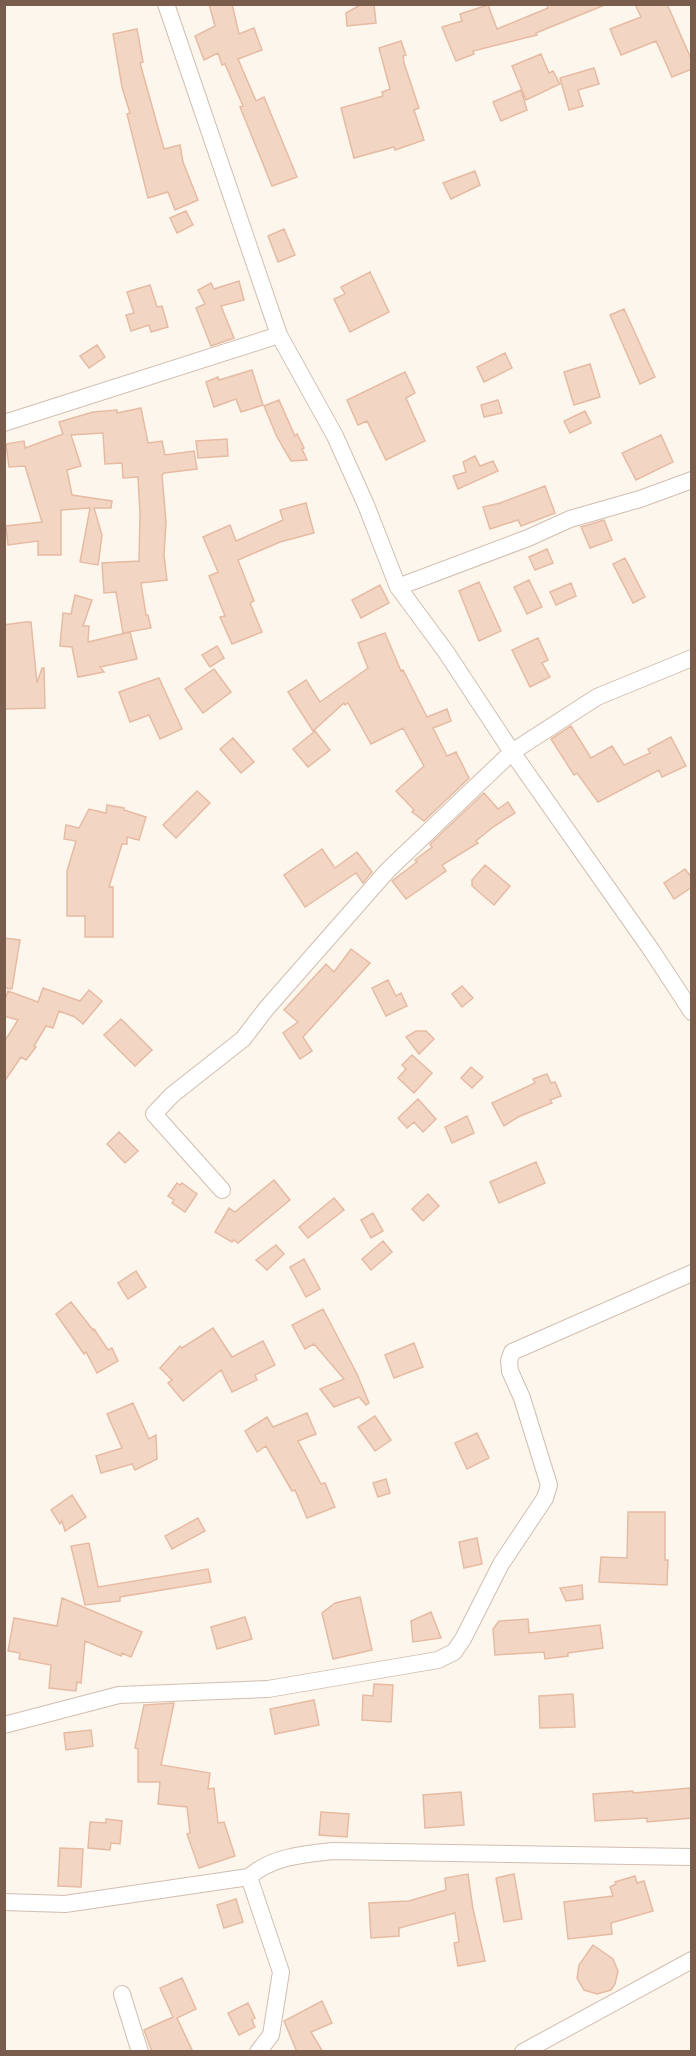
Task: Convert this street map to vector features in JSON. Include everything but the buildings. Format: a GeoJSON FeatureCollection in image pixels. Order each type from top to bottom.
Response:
{"type":"FeatureCollection","features":[{"type":"Feature","properties":{"kind":"street"},"geometry":{"type":"LineString","coordinates":[[166,4],[279,335],[335,436],[366,505],[398,587],[446,652],[512,752],[652,951],[692,1012]]}},
{"type":"Feature","properties":{"kind":"street"},"geometry":{"type":"LineString","coordinates":[[4,423],[279,335]]}},
{"type":"Feature","properties":{"kind":"street"},"geometry":{"type":"LineString","coordinates":[[398,587],[528,538],[570,519],[640,499],[692,480]]}},
{"type":"Feature","properties":{"kind":"street"},"geometry":{"type":"LineString","coordinates":[[222,1190],[154,1114],[172,1095],[243,1039],[266,1009],[388,870],[512,752],[597,697],[692,658]]}},
{"type":"Feature","properties":{"kind":"street"},"geometry":{"type":"LineString","coordinates":[[4,1725],[119,1695],[268,1689],[438,1660],[448,1656],[463,1640],[501,1564],[545,1498],[549,1485],[522,1398],[510,1371],[508,1361],[512,1352],[692,1273]]}},
{"type":"Feature","properties":{"kind":"street"},"geometry":{"type":"LineString","coordinates":[[4,1902],[65,1904],[249,1877],[260,1867],[280,1860],[333,1851],[692,1857]]}},
{"type":"Feature","properties":{"kind":"street"},"geometry":{"type":"LineString","coordinates":[[249,1877],[281,1972],[272,2035],[258,2052]]}},
{"type":"Feature","properties":{"kind":"street"},"geometry":{"type":"LineString","coordinates":[[523,2052],[692,1960]]}},
{"type":"Feature","properties":{"kind":"street"},"geometry":{"type":"LineString","coordinates":[[122,1994],[140,2052]]}}]}
